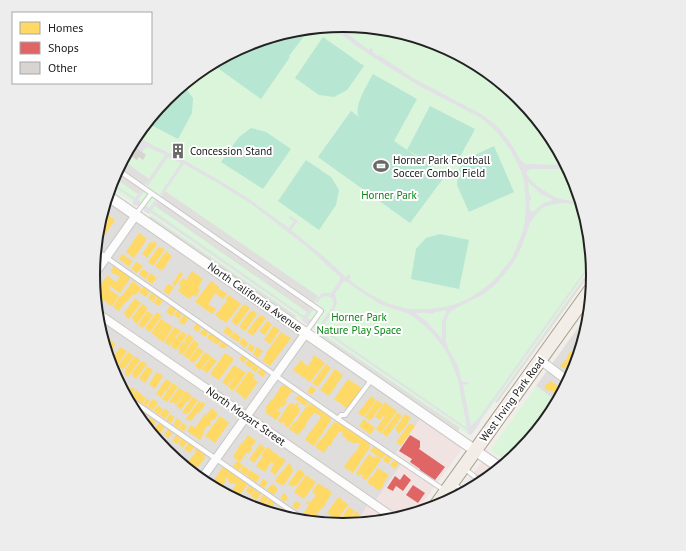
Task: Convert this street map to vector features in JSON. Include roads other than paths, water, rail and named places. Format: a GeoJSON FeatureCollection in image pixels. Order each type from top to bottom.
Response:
{"type":"FeatureCollection","features":[{"type":"Feature","properties":{"kind":"main road","name":"West Irving Park Road"},"geometry":{"type":"LineString","coordinates":[[442,498],[585,297]]}},
{"type":"Feature","properties":{"kind":"street","name":"North California Avenue"},"geometry":{"type":"LineString","coordinates":[[112,198],[497,465]]}},
{"type":"Feature","properties":{"kind":"street"},"geometry":{"type":"LineString","coordinates":[[100,266],[136,215]]}},
{"type":"Feature","properties":{"kind":"street","name":"North Mozart Street"},"geometry":{"type":"LineString","coordinates":[[103,317],[389,514]]}},
{"type":"Feature","properties":{"kind":"street"},"geometry":{"type":"LineString","coordinates":[[204,475],[306,332]]}},
{"type":"Feature","properties":{"kind":"street"},"geometry":{"type":"LineString","coordinates":[[540,360],[564,378]]}},
{"type":"Feature","properties":{"kind":"lane"},"geometry":{"type":"LineString","coordinates":[[122,173],[321,311],[306,332]]}},
{"type":"Feature","properties":{"kind":"lane"},"geometry":{"type":"LineString","coordinates":[[136,215],[152,194]]}},
{"type":"Feature","properties":{"kind":"lane"},"geometry":{"type":"LineString","coordinates":[[101,254],[338,419],[449,487],[458,490]]}},
{"type":"Feature","properties":{"kind":"lane"},"geometry":{"type":"LineString","coordinates":[[338,419],[341,415],[345,415],[373,378]]}},
{"type":"Feature","properties":{"kind":"lane"},"geometry":{"type":"LineString","coordinates":[[136,404],[294,514]]}},
{"type":"Feature","properties":{"kind":"lane"},"geometry":{"type":"LineString","coordinates":[[463,468],[477,478]]}},
{"type":"Feature","properties":{"kind":"place","name":"Concession Stand"},"geometry":{"type":"Point","coordinates":[178,151]}},
{"type":"Feature","properties":{"kind":"place","name":"Horner Park Football Soccer Combo Field"},"geometry":{"type":"Point","coordinates":[381,166]}},
{"type":"Feature","properties":{"kind":"park label","name":"Horner Park"},"geometry":{"type":"Point","coordinates":[389,195]}},
{"type":"Feature","properties":{"kind":"park label","name":"Horner Park Nature Play Space"},"geometry":{"type":"Point","coordinates":[359,323]}}]}
